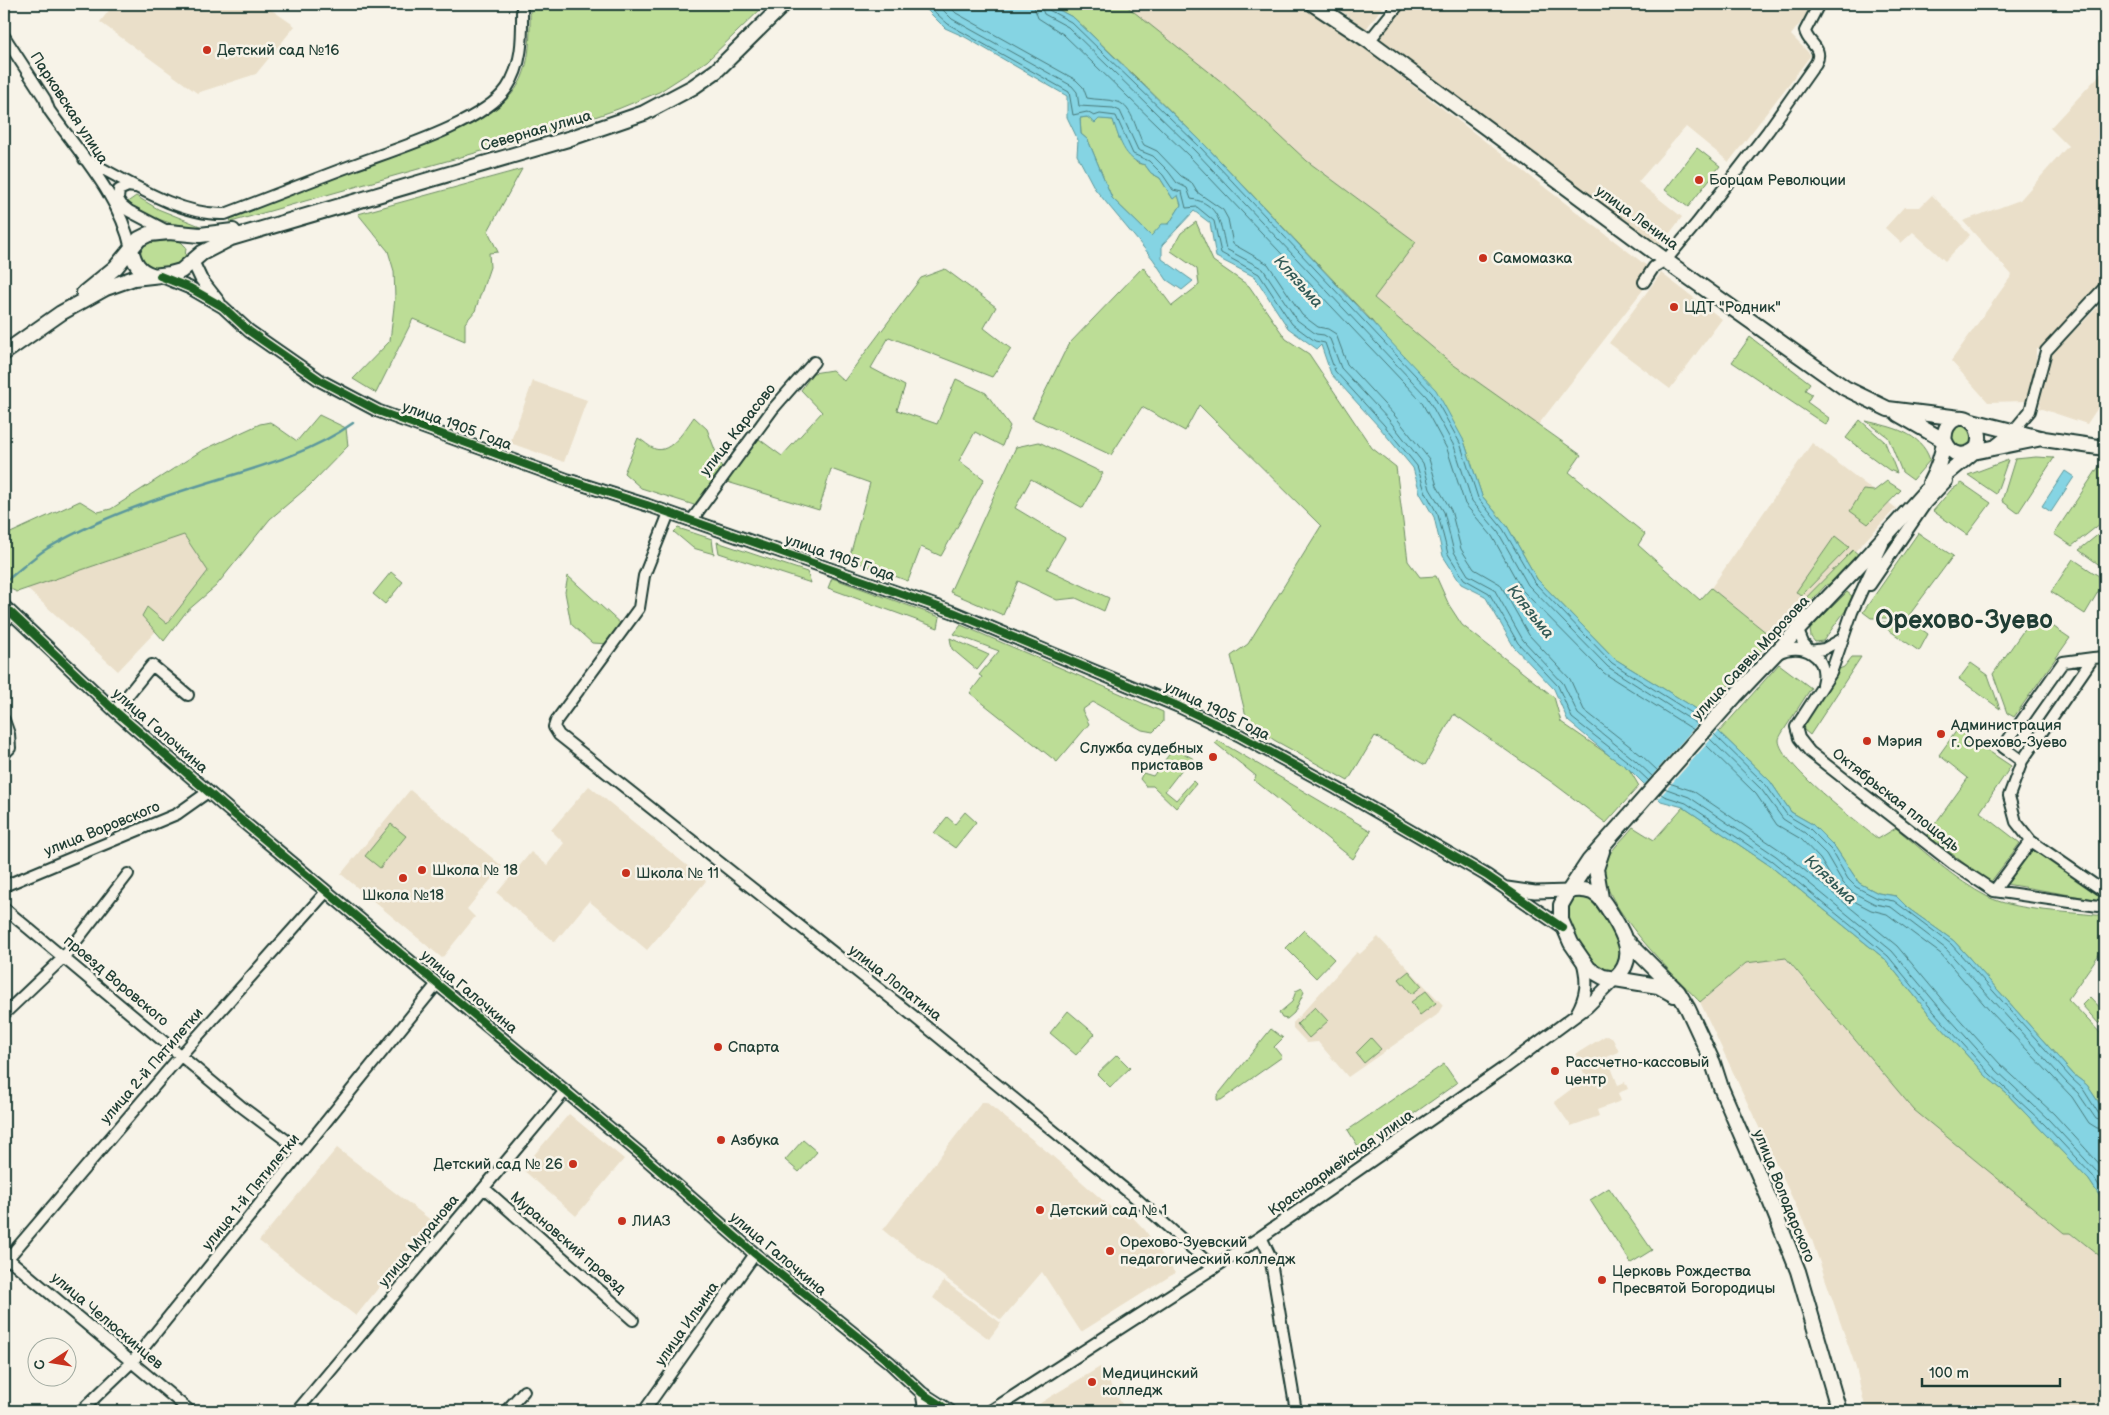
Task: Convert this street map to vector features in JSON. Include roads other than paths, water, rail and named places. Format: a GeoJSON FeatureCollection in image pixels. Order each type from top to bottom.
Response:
{"type":"FeatureCollection","features":[{"type":"Feature","properties":{"kind":"main road","name":"Северная улица"},"geometry":{"type":"LineString","coordinates":[[60,313],[121,281],[181,271],[212,247],[264,227],[568,139],[644,114],[693,87],[716,71],[784,4]]}},
{"type":"Feature","properties":{"kind":"main road","name":"улица Ленина"},"geometry":{"type":"LineString","coordinates":[[1313,4],[1369,41],[1666,260],[1845,388],[1888,408],[1966,420],[2042,438],[2105,448]]}},
{"type":"Feature","properties":{"kind":"main road","name":"Северная улица"},"geometry":{"type":"LineString","coordinates":[[4,353],[60,313],[116,268],[143,237],[160,232],[211,235],[264,227]]}},
{"type":"Feature","properties":{"kind":"main road"},"geometry":{"type":"LineString","coordinates":[[173,232],[182,235],[190,243],[193,262]]}},
{"type":"Feature","properties":{"kind":"main road"},"geometry":{"type":"LineString","coordinates":[[131,249],[137,265],[144,273],[156,275]]}},
{"type":"Feature","properties":{"kind":"main road"},"geometry":{"type":"LineString","coordinates":[[1888,408],[1944,441],[1951,451],[1957,454],[2042,438]]}},
{"type":"Feature","properties":{"kind":"main road"},"geometry":{"type":"LineString","coordinates":[[1944,441],[1946,428],[1950,423],[1966,420],[1977,426],[1980,436],[1977,448],[1972,452]]}},
{"type":"Feature","properties":{"kind":"main road","name":"улица Саввы Морозова"},"geometry":{"type":"LineString","coordinates":[[1929,494],[1940,463],[1944,441]]}},
{"type":"Feature","properties":{"kind":"main road","name":"улица Саввы Морозова"},"geometry":{"type":"LineString","coordinates":[[1564,928],[1560,911],[1582,869],[1603,848],[1771,658],[1906,514],[1972,452]]}},
{"type":"Feature","properties":{"kind":"main road","name":"улица Саввы Морозова"},"geometry":{"type":"LineString","coordinates":[[1601,898],[1596,868],[1603,848]]}},
{"type":"Feature","properties":{"kind":"main road"},"geometry":{"type":"LineString","coordinates":[[1569,891],[1585,890],[1601,898]]}},
{"type":"Feature","properties":{"kind":"main road","name":"улица Володарского"},"geometry":{"type":"LineString","coordinates":[[1601,898],[1626,940],[1678,992],[1713,1063],[1721,1088],[1770,1201],[1798,1272],[1839,1411]]}},
{"type":"Feature","properties":{"kind":"main road"},"geometry":{"type":"LineString","coordinates":[[1564,928],[1583,962],[1603,977],[1658,986],[1682,1000]]}},
{"type":"Feature","properties":{"kind":"main road"},"geometry":{"type":"LineString","coordinates":[[1616,978],[1627,964],[1628,950],[1626,940]]}},
{"type":"Feature","properties":{"kind":"street","name":"Северная улица"},"geometry":{"type":"LineString","coordinates":[[84,159],[186,210],[210,215],[225,214],[372,158],[472,116],[500,98],[516,72],[522,51],[522,4]]}},
{"type":"Feature","properties":{"kind":"street"},"geometry":{"type":"LineString","coordinates":[[1369,41],[1399,4]]}},
{"type":"Feature","properties":{"kind":"street"},"geometry":{"type":"LineString","coordinates":[[1644,282],[1654,267],[1666,260],[1768,132],[1816,63],[1819,53],[1817,48],[1806,38],[1805,32],[1819,4]]}},
{"type":"Feature","properties":{"kind":"street","name":"Парковская улица"},"geometry":{"type":"LineString","coordinates":[[4,36],[45,99],[49,110],[109,195],[125,226],[131,249]]}},
{"type":"Feature","properties":{"kind":"street"},"geometry":{"type":"LineString","coordinates":[[121,204],[118,194],[122,187],[141,188]]}},
{"type":"Feature","properties":{"kind":"street","name":"Парковская улица"},"geometry":{"type":"LineString","coordinates":[[109,195],[121,204],[173,232]]}},
{"type":"Feature","properties":{"kind":"street"},"geometry":{"type":"LineString","coordinates":[[201,279],[203,260],[212,247]]}},
{"type":"Feature","properties":{"kind":"street","name":"улица 1905 Года"},"geometry":{"type":"LineString","coordinates":[[193,262],[201,279],[223,307],[249,331],[321,381],[378,411],[568,480],[670,513],[953,612],[1178,706],[1289,762],[1505,887],[1564,928]]}},
{"type":"Feature","properties":{"kind":"street","name":"улица 1905 Года"},"geometry":{"type":"LineString","coordinates":[[156,275],[181,283],[223,307]]}},
{"type":"Feature","properties":{"kind":"street"},"geometry":{"type":"LineString","coordinates":[[1859,599],[1929,494],[2014,430],[2030,411],[2034,402],[2046,351],[2105,287]]}},
{"type":"Feature","properties":{"kind":"street","name":"улица Карасово"},"geometry":{"type":"LineString","coordinates":[[691,521],[777,404],[814,362]]}},
{"type":"Feature","properties":{"kind":"street","name":"улица Лопатина"},"geometry":{"type":"LineString","coordinates":[[670,513],[644,576],[639,608],[556,721],[554,727],[559,735],[912,1015],[1138,1200],[1214,1268]]}},
{"type":"Feature","properties":{"kind":"street"},"geometry":{"type":"LineString","coordinates":[[1819,692],[1831,673],[1842,639],[1886,536]]}},
{"type":"Feature","properties":{"kind":"street","name":"улица Галочкина"},"geometry":{"type":"LineString","coordinates":[[4,606],[8,619],[208,792],[565,1091],[755,1254],[889,1362],[922,1393],[950,1411]]}},
{"type":"Feature","properties":{"kind":"street"},"geometry":{"type":"LineString","coordinates":[[1798,631],[1824,673],[1819,692]]}},
{"type":"Feature","properties":{"kind":"street"},"geometry":{"type":"LineString","coordinates":[[1771,658],[1790,648],[1804,648],[1810,651],[1824,649],[1842,639]]}},
{"type":"Feature","properties":{"kind":"street"},"geometry":{"type":"LineString","coordinates":[[2022,761],[2003,747],[2063,662],[2105,657]]}},
{"type":"Feature","properties":{"kind":"street"},"geometry":{"type":"LineString","coordinates":[[2093,658],[2022,761],[2009,796],[2016,822],[2031,841],[2105,892]]}},
{"type":"Feature","properties":{"kind":"street"},"geometry":{"type":"LineString","coordinates":[[115,711],[152,666],[188,695]]}},
{"type":"Feature","properties":{"kind":"street","name":"Октябрьская площадь"},"geometry":{"type":"LineString","coordinates":[[1819,692],[1796,727],[1799,738],[1810,752],[1953,864],[1994,892]]}},
{"type":"Feature","properties":{"kind":"street"},"geometry":{"type":"LineString","coordinates":[[4,720],[9,734],[10,748],[4,754]]}},
{"type":"Feature","properties":{"kind":"street","name":"улица Воровского"},"geometry":{"type":"LineString","coordinates":[[4,886],[177,814],[208,792]]}},
{"type":"Feature","properties":{"kind":"street"},"geometry":{"type":"LineString","coordinates":[[2031,841],[1994,892],[2105,907]]}},
{"type":"Feature","properties":{"kind":"street"},"geometry":{"type":"LineString","coordinates":[[4,1014],[64,956],[128,874]]}},
{"type":"Feature","properties":{"kind":"street"},"geometry":{"type":"LineString","coordinates":[[1505,887],[1534,892],[1569,891]]}},
{"type":"Feature","properties":{"kind":"street","name":"улица 2-й Пятилетки"},"geometry":{"type":"LineString","coordinates":[[5,1259],[181,1054],[326,892]]}},
{"type":"Feature","properties":{"kind":"street","name":"проезд Воровского"},"geometry":{"type":"LineString","coordinates":[[4,908],[64,956],[242,1107],[302,1152]]}},
{"type":"Feature","properties":{"kind":"street"},"geometry":{"type":"LineString","coordinates":[[1576,1014],[1582,1003],[1587,984],[1583,962]]}},
{"type":"Feature","properties":{"kind":"street","name":"Красноармейская улица"},"geometry":{"type":"LineString","coordinates":[[991,1411],[1261,1237],[1507,1066],[1595,1000],[1616,978]]}},
{"type":"Feature","properties":{"kind":"street","name":"улица 1-й Пятилетки"},"geometry":{"type":"LineString","coordinates":[[81,1411],[132,1362],[437,984]]}},
{"type":"Feature","properties":{"kind":"street","name":"улица Муранова"},"geometry":{"type":"LineString","coordinates":[[297,1411],[565,1091]]}},
{"type":"Feature","properties":{"kind":"street","name":"Мурановский проезд"},"geometry":{"type":"LineString","coordinates":[[484,1188],[633,1320]]}},
{"type":"Feature","properties":{"kind":"street"},"geometry":{"type":"LineString","coordinates":[[1261,1237],[1270,1256],[1296,1411]]}},
{"type":"Feature","properties":{"kind":"street","name":"улица Ильина"},"geometry":{"type":"LineString","coordinates":[[644,1411],[755,1254]]}},
{"type":"Feature","properties":{"kind":"street","name":"улица Челюскинцев"},"geometry":{"type":"LineString","coordinates":[[5,1259],[190,1411]]}},
{"type":"Feature","properties":{"kind":"street"},"geometry":{"type":"LineString","coordinates":[[506,1411],[524,1391]]}},
{"type":"Feature","properties":{"kind":"street"},"geometry":{"type":"LineString","coordinates":[[922,1393],[924,1411]]}},
{"type":"Feature","properties":{"kind":"water","name":"Клязьма"},"geometry":{"type":"Polygon","coordinates":[[[913,4],[1048,4],[1074,18],[1203,143],[1436,390],[1464,441],[1482,496],[1507,526],[1537,579],[1615,659],[1703,713],[1719,732],[1770,781],[1791,812],[1812,824],[1835,847],[1859,883],[1878,893],[1896,896],[1909,909],[1954,941],[2074,1075],[2087,1085],[2105,1112],[2105,1204],[2089,1180],[2007,1094],[1987,1077],[1930,1015],[1885,959],[1769,865],[1683,807],[1661,801],[1629,769],[1610,756],[1568,721],[1554,689],[1514,647],[1485,596],[1461,584],[1443,556],[1434,517],[1420,493],[1413,468],[1331,374],[1321,345],[1317,349],[1288,328],[1255,277],[1216,257],[1210,223],[1194,211],[1162,245],[1162,259],[1193,281],[1182,290],[1167,280],[1153,259],[1095,189],[1077,155],[1078,140],[1067,117],[1067,96],[965,37],[945,28],[927,10],[913,4]],[[1087,117],[1080,118],[1081,134],[1088,140],[1112,198],[1151,236],[1162,224],[1169,224],[1181,205],[1178,195],[1173,199],[1160,178],[1127,153],[1120,141],[1113,120],[1099,119],[1095,123],[1087,117]]]}},
{"type":"Feature","properties":{"kind":"water"},"geometry":{"type":"Polygon","coordinates":[[[2065,471],[2074,477],[2051,512],[2042,506],[2065,471]]]}},
{"type":"Feature","properties":{"kind":"waterway"},"geometry":{"type":"LineString","coordinates":[[6,581],[48,548],[100,522],[155,500],[296,454],[335,435],[353,423]]}},
{"type":"Feature","properties":{"kind":"place","name":"Детский сад №16"},"geometry":{"type":"Point","coordinates":[207,50]}},
{"type":"Feature","properties":{"kind":"place","name":"Борцам Революции"},"geometry":{"type":"Point","coordinates":[1699,180]}},
{"type":"Feature","properties":{"kind":"place","name":"Самомазка"},"geometry":{"type":"Point","coordinates":[1483,258]}},
{"type":"Feature","properties":{"kind":"place","name":"ЦДТ \"Родник\""},"geometry":{"type":"Point","coordinates":[1674,307]}},
{"type":"Feature","properties":{"kind":"place","name":"Администрация г. Орехово-Зуево"},"geometry":{"type":"Point","coordinates":[1941,734]}},
{"type":"Feature","properties":{"kind":"place","name":"Мэрия"},"geometry":{"type":"Point","coordinates":[1867,741]}},
{"type":"Feature","properties":{"kind":"place","name":"Служба судебных приставов"},"geometry":{"type":"Point","coordinates":[1213,757]}},
{"type":"Feature","properties":{"kind":"place","name":"Школа № 18"},"geometry":{"type":"Point","coordinates":[422,870]}},
{"type":"Feature","properties":{"kind":"place","name":"Школа № 11"},"geometry":{"type":"Point","coordinates":[626,873]}},
{"type":"Feature","properties":{"kind":"place","name":"Школа №18"},"geometry":{"type":"Point","coordinates":[403,878]}},
{"type":"Feature","properties":{"kind":"place","name":"Спарта"},"geometry":{"type":"Point","coordinates":[718,1047]}},
{"type":"Feature","properties":{"kind":"place","name":"Рассчетно-кассовый центр"},"geometry":{"type":"Point","coordinates":[1555,1071]}},
{"type":"Feature","properties":{"kind":"place","name":"Азбука"},"geometry":{"type":"Point","coordinates":[721,1140]}},
{"type":"Feature","properties":{"kind":"place","name":"Детский сад № 26"},"geometry":{"type":"Point","coordinates":[573,1164]}},
{"type":"Feature","properties":{"kind":"place","name":"Детский сад № 1"},"geometry":{"type":"Point","coordinates":[1040,1210]}},
{"type":"Feature","properties":{"kind":"place","name":"ЛИАЗ"},"geometry":{"type":"Point","coordinates":[622,1221]}},
{"type":"Feature","properties":{"kind":"place","name":"Орехово-Зуевский педагогический колледж"},"geometry":{"type":"Point","coordinates":[1110,1251]}},
{"type":"Feature","properties":{"kind":"place","name":"Церковь Рождества Пресвятой Богородицы"},"geometry":{"type":"Point","coordinates":[1602,1280]}},
{"type":"Feature","properties":{"kind":"place","name":"Медицинский колледж"},"geometry":{"type":"Point","coordinates":[1092,1382]}},
{"type":"Feature","properties":{"kind":"district","name":"Орехово-Зуево"},"geometry":{"type":"Point","coordinates":[1964,620]}}]}
